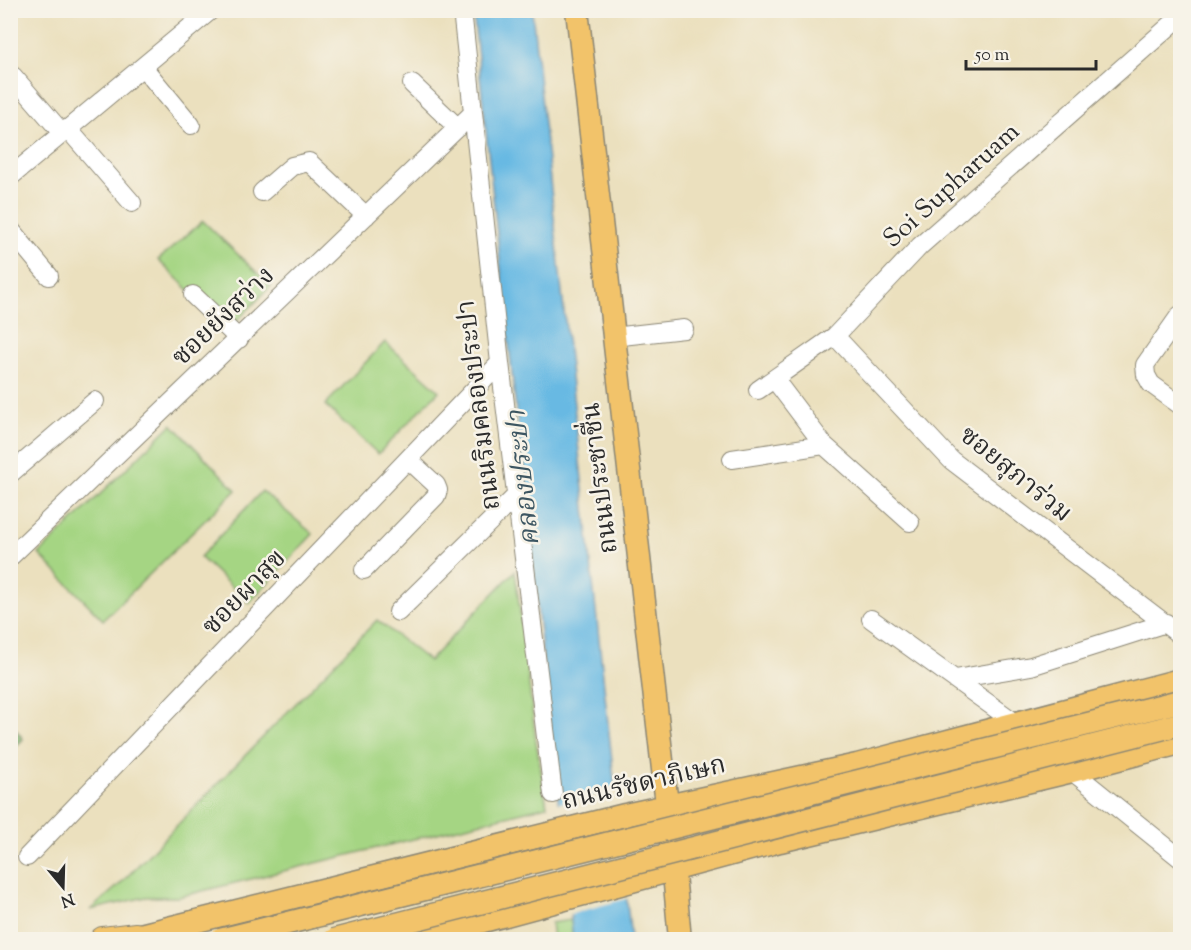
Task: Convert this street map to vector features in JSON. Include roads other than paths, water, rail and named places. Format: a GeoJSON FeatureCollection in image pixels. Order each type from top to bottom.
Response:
{"type":"FeatureCollection","features":[{"type":"Feature","properties":{"kind":"highway"},"geometry":{"type":"LineString","coordinates":[[103,939],[128,938]]}},
{"type":"Feature","properties":{"kind":"main road","name":"ถนนประชาชื่น"},"geometry":{"type":"LineString","coordinates":[[577,10],[680,939]]}},
{"type":"Feature","properties":{"kind":"main road","name":"ถนนรัชดาภิเษก"},"geometry":{"type":"LineString","coordinates":[[128,938],[625,815],[856,765],[1180,680]]}},
{"type":"Feature","properties":{"kind":"main road","name":"ถนนรัชดาภิเษก"},"geometry":{"type":"LineString","coordinates":[[220,939],[1180,701]]}},
{"type":"Feature","properties":{"kind":"main road"},"geometry":{"type":"LineString","coordinates":[[334,939],[1180,724]]}},
{"type":"Feature","properties":{"kind":"main road"},"geometry":{"type":"LineString","coordinates":[[413,939],[780,841],[1180,743]]}},
{"type":"Feature","properties":{"kind":"main road"},"geometry":{"type":"LineString","coordinates":[[933,746],[912,757],[908,770],[911,783],[922,795],[942,802]]}},
{"type":"Feature","properties":{"kind":"main road"},"geometry":{"type":"LineString","coordinates":[[432,864],[452,868],[474,879],[477,893],[475,905],[458,927]]}},
{"type":"Feature","properties":{"kind":"street"},"geometry":{"type":"LineString","coordinates":[[10,177],[211,10]]}},
{"type":"Feature","properties":{"kind":"street","name":"ถนนริมคลองประปา"},"geometry":{"type":"LineString","coordinates":[[462,10],[500,363],[553,794]]}},
{"type":"Feature","properties":{"kind":"street","name":"Soi Supharuam"},"geometry":{"type":"LineString","coordinates":[[758,390],[835,336],[920,246],[1180,17]]}},
{"type":"Feature","properties":{"kind":"street"},"geometry":{"type":"LineString","coordinates":[[143,67],[190,125]]}},
{"type":"Feature","properties":{"kind":"street"},"geometry":{"type":"LineString","coordinates":[[13,76],[132,203]]}},
{"type":"Feature","properties":{"kind":"street"},"geometry":{"type":"LineString","coordinates":[[412,84],[458,128]]}},
{"type":"Feature","properties":{"kind":"street","name":"ซอยยังสว่าง"},"geometry":{"type":"LineString","coordinates":[[10,557],[472,114]]}},
{"type":"Feature","properties":{"kind":"street"},"geometry":{"type":"LineString","coordinates":[[262,192],[292,165],[309,162],[366,216]]}},
{"type":"Feature","properties":{"kind":"street"},"geometry":{"type":"LineString","coordinates":[[10,228],[49,276]]}},
{"type":"Feature","properties":{"kind":"street"},"geometry":{"type":"LineString","coordinates":[[193,295],[239,339]]}},
{"type":"Feature","properties":{"kind":"street"},"geometry":{"type":"LineString","coordinates":[[1180,315],[1145,365],[1146,375],[1151,384],[1180,405]]}},
{"type":"Feature","properties":{"kind":"street"},"geometry":{"type":"LineString","coordinates":[[613,337],[684,329]]}},
{"type":"Feature","properties":{"kind":"street","name":"ซอยสุภาร่วม"},"geometry":{"type":"LineString","coordinates":[[835,336],[951,460],[1180,636]]}},
{"type":"Feature","properties":{"kind":"street","name":"ซอยผาสุข"},"geometry":{"type":"LineString","coordinates":[[27,858],[500,363]]}},
{"type":"Feature","properties":{"kind":"street"},"geometry":{"type":"LineString","coordinates":[[775,380],[824,445],[910,522]]}},
{"type":"Feature","properties":{"kind":"street"},"geometry":{"type":"LineString","coordinates":[[10,474],[95,401]]}},
{"type":"Feature","properties":{"kind":"street"},"geometry":{"type":"LineString","coordinates":[[732,459],[824,445]]}},
{"type":"Feature","properties":{"kind":"street"},"geometry":{"type":"LineString","coordinates":[[364,570],[436,496],[438,490],[436,485],[408,459]]}},
{"type":"Feature","properties":{"kind":"street"},"geometry":{"type":"LineString","coordinates":[[398,612],[516,496]]}},
{"type":"Feature","properties":{"kind":"street"},"geometry":{"type":"LineString","coordinates":[[871,619],[1017,724]]}},
{"type":"Feature","properties":{"kind":"street"},"geometry":{"type":"LineString","coordinates":[[955,679],[1031,666],[1166,623]]}},
{"type":"Feature","properties":{"kind":"street"},"geometry":{"type":"LineString","coordinates":[[1072,771],[1180,858]]}},
{"type":"Feature","properties":{"kind":"water","name":"คลองประปา"},"geometry":{"type":"Polygon","coordinates":[[[473,11],[532,11],[631,939],[573,939],[473,11]]]}}]}
